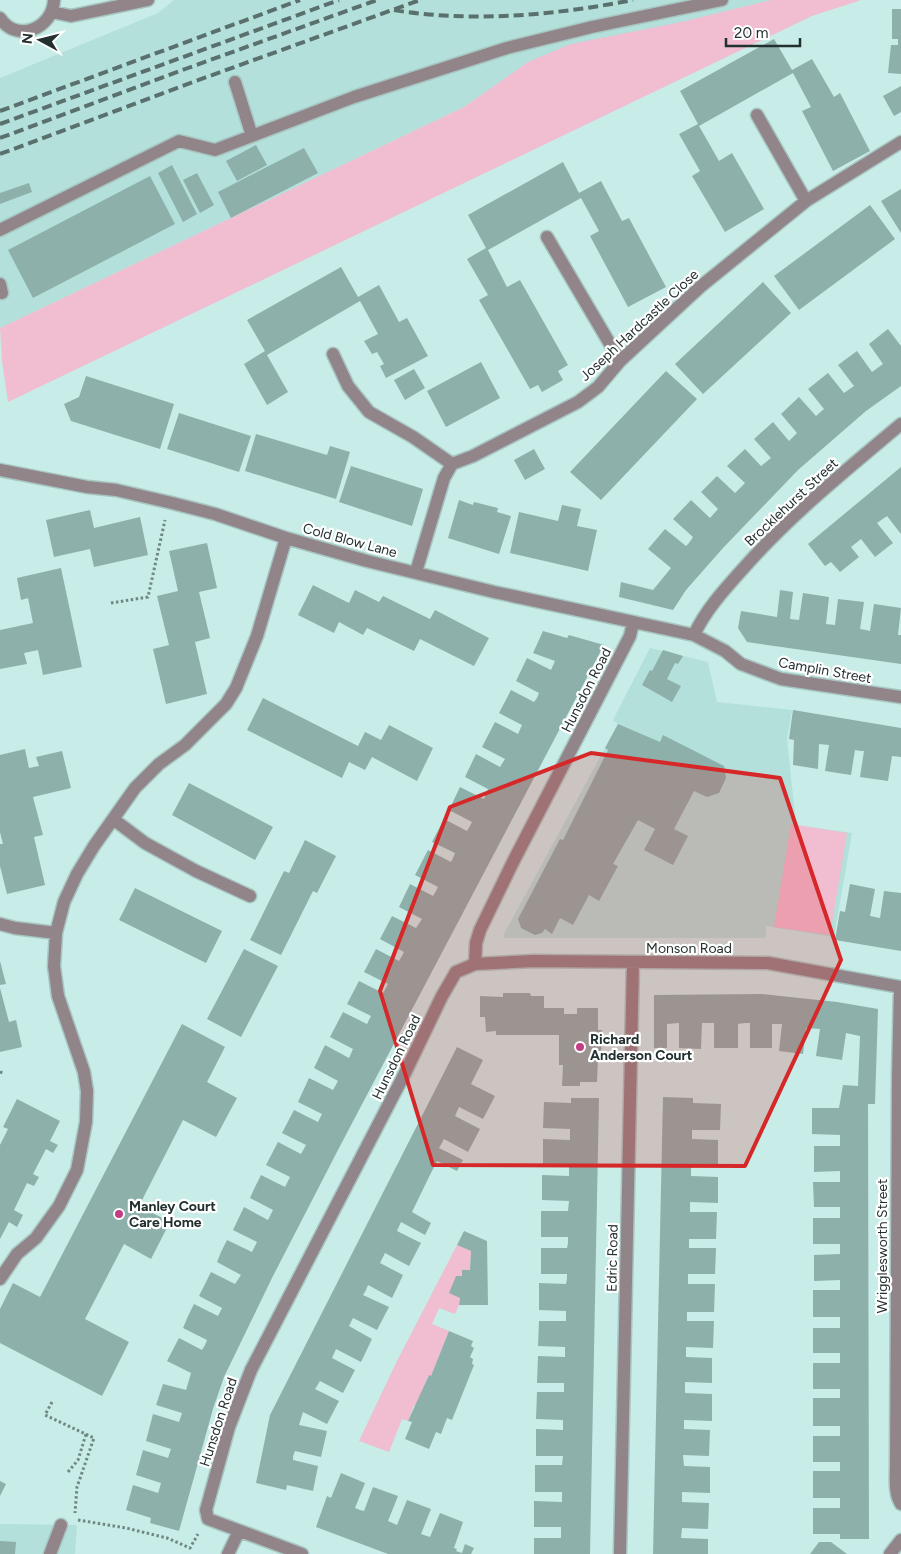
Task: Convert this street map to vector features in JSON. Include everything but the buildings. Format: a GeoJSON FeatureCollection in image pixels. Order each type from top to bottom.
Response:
{"type":"FeatureCollection","features":[{"type":"Feature","properties":{"kind":"street"},"geometry":{"type":"LineString","coordinates":[[0,18],[10,28],[19,31],[29,31],[47,21],[53,6],[71,16],[148,0]]}},
{"type":"Feature","properties":{"kind":"street"},"geometry":{"type":"LineString","coordinates":[[0,230],[179,141],[215,150],[354,97],[507,48],[592,27],[722,0]]}},
{"type":"Feature","properties":{"kind":"street"},"geometry":{"type":"LineString","coordinates":[[235,82],[252,136]]}},
{"type":"Feature","properties":{"kind":"street"},"geometry":{"type":"LineString","coordinates":[[757,114],[806,201]]}},
{"type":"Feature","properties":{"kind":"street","name":"Joseph Hardcastle Close"},"geometry":{"type":"LineString","coordinates":[[452,464],[473,456],[578,402],[598,386],[620,361],[700,287],[806,201],[901,142]]}},
{"type":"Feature","properties":{"kind":"street"},"geometry":{"type":"LineString","coordinates":[[547,238],[620,361]]}},
{"type":"Feature","properties":{"kind":"street"},"geometry":{"type":"LineString","coordinates":[[333,354],[348,386],[369,412],[413,437],[452,464],[444,478],[416,572]]}},
{"type":"Feature","properties":{"kind":"street","name":"Brocklehurst Street"},"geometry":{"type":"LineString","coordinates":[[694,636],[700,623],[719,596],[782,527],[817,494],[901,424]]}},
{"type":"Feature","properties":{"kind":"street","name":"Cold Blow Lane"},"geometry":{"type":"LineString","coordinates":[[0,470],[87,487],[116,490],[215,514],[286,538],[367,561],[694,636]]}},
{"type":"Feature","properties":{"kind":"street"},"geometry":{"type":"LineString","coordinates":[[0,1279],[17,1254],[36,1238],[60,1206],[77,1170],[86,1122],[87,1091],[84,1072],[58,996],[54,966],[56,933],[64,902],[77,874],[135,788],[159,764],[185,745],[226,704],[236,688],[257,636],[286,538]]}},
{"type":"Feature","properties":{"kind":"street","name":"Hunsdon Road"},"geometry":{"type":"LineString","coordinates":[[208,1519],[206,1510],[229,1427],[251,1370],[405,1073],[442,996],[456,972],[475,964],[476,943],[480,930],[513,862],[630,636],[633,622]]}},
{"type":"Feature","properties":{"kind":"street","name":"Camplin Street"},"geometry":{"type":"LineString","coordinates":[[694,636],[724,651],[741,664],[781,679],[901,697]]}},
{"type":"Feature","properties":{"kind":"street"},"geometry":{"type":"LineString","coordinates":[[113,818],[145,843],[196,871],[250,896]]}},
{"type":"Feature","properties":{"kind":"street"},"geometry":{"type":"LineString","coordinates":[[0,924],[15,928],[56,933]]}},
{"type":"Feature","properties":{"kind":"street","name":"Monson Road"},"geometry":{"type":"LineString","coordinates":[[475,964],[533,961],[768,963],[901,987]]}},
{"type":"Feature","properties":{"kind":"street","name":"Edric Road"},"geometry":{"type":"LineString","coordinates":[[620,1554],[632,962]]}},
{"type":"Feature","properties":{"kind":"street","name":"Wrigglesworth Street"},"geometry":{"type":"LineString","coordinates":[[901,987],[898,1086],[896,1465],[896,1490],[901,1504]]}},
{"type":"Feature","properties":{"kind":"street"},"geometry":{"type":"LineString","coordinates":[[208,1519],[302,1554]]}},
{"type":"Feature","properties":{"kind":"street"},"geometry":{"type":"LineString","coordinates":[[50,1554],[61,1525]]}},
{"type":"Feature","properties":{"kind":"street"},"geometry":{"type":"LineString","coordinates":[[228,1554],[239,1531]]}},
{"type":"Feature","properties":{"kind":"street"},"geometry":{"type":"LineString","coordinates":[[890,1554],[901,1540]]}},
{"type":"Feature","properties":{"kind":"path"},"geometry":{"type":"LineString","coordinates":[[111,603],[148,597],[169,503]]}},
{"type":"Feature","properties":{"kind":"path"},"geometry":{"type":"LineString","coordinates":[[52,1402],[45,1415],[94,1438],[77,1487],[74,1518],[158,1536],[190,1548],[208,1519]]}},
{"type":"Feature","properties":{"kind":"path"},"geometry":{"type":"LineString","coordinates":[[68,1472],[78,1460],[86,1434]]}},
{"type":"Feature","properties":{"kind":"highlighted area"},"geometry":{"type":"Polygon","coordinates":[[[591,753],[780,778],[841,960],[745,1166],[433,1165],[380,991],[450,807],[591,753]]]}},
{"type":"Feature","properties":{"kind":"shaded area"},"geometry":{"type":"Polygon","coordinates":[[[174,0],[771,0],[528,62],[464,107],[0,328],[0,78],[158,13],[174,0]]]}},
{"type":"Feature","properties":{"kind":"shaded area"},"geometry":{"type":"Polygon","coordinates":[[[771,0],[861,0],[812,16],[8,402],[2,361],[0,328],[464,107],[528,62],[571,44],[681,22],[771,0]]]}},
{"type":"Feature","properties":{"kind":"shaded area"},"geometry":{"type":"Polygon","coordinates":[[[650,648],[708,662],[717,702],[792,710],[787,739],[796,825],[852,833],[834,937],[766,926],[766,937],[762,938],[505,938],[503,936],[618,724],[613,720],[650,648]]]}},
{"type":"Feature","properties":{"kind":"shaded area"},"geometry":{"type":"Polygon","coordinates":[[[791,824],[847,833],[830,935],[774,927],[791,824]]]}},
{"type":"Feature","properties":{"kind":"shaded area"},"geometry":{"type":"Polygon","coordinates":[[[457,1245],[471,1251],[470,1270],[462,1271],[459,1305],[455,1314],[439,1308],[432,1324],[449,1331],[431,1376],[428,1376],[416,1406],[414,1405],[408,1421],[402,1419],[389,1452],[359,1441],[396,1363],[457,1245]]]}},
{"type":"Feature","properties":{"kind":"shaded area"},"geometry":{"type":"Polygon","coordinates":[[[0,1524],[77,1525],[75,1554],[0,1554],[0,1524]]]}},
{"type":"Feature","properties":{"kind":"railway"},"geometry":{"type":"LineString","coordinates":[[0,111],[300,0]]}},
{"type":"Feature","properties":{"kind":"railway"},"geometry":{"type":"LineString","coordinates":[[0,124],[339,0]]}},
{"type":"Feature","properties":{"kind":"railway"},"geometry":{"type":"LineString","coordinates":[[0,138],[377,0]]}},
{"type":"Feature","properties":{"kind":"railway"},"geometry":{"type":"LineString","coordinates":[[0,154],[420,0]]}},
{"type":"Feature","properties":{"kind":"railway"},"geometry":{"type":"LineString","coordinates":[[394,10],[424,14],[484,17],[574,10],[633,0]]}},
{"type":"Feature","properties":{"kind":"place","name":"Richard Anderson Court"},"geometry":{"type":"Point","coordinates":[580,1047]}},
{"type":"Feature","properties":{"kind":"place","name":"Manley Court Care Home"},"geometry":{"type":"Point","coordinates":[119,1214]}}]}
